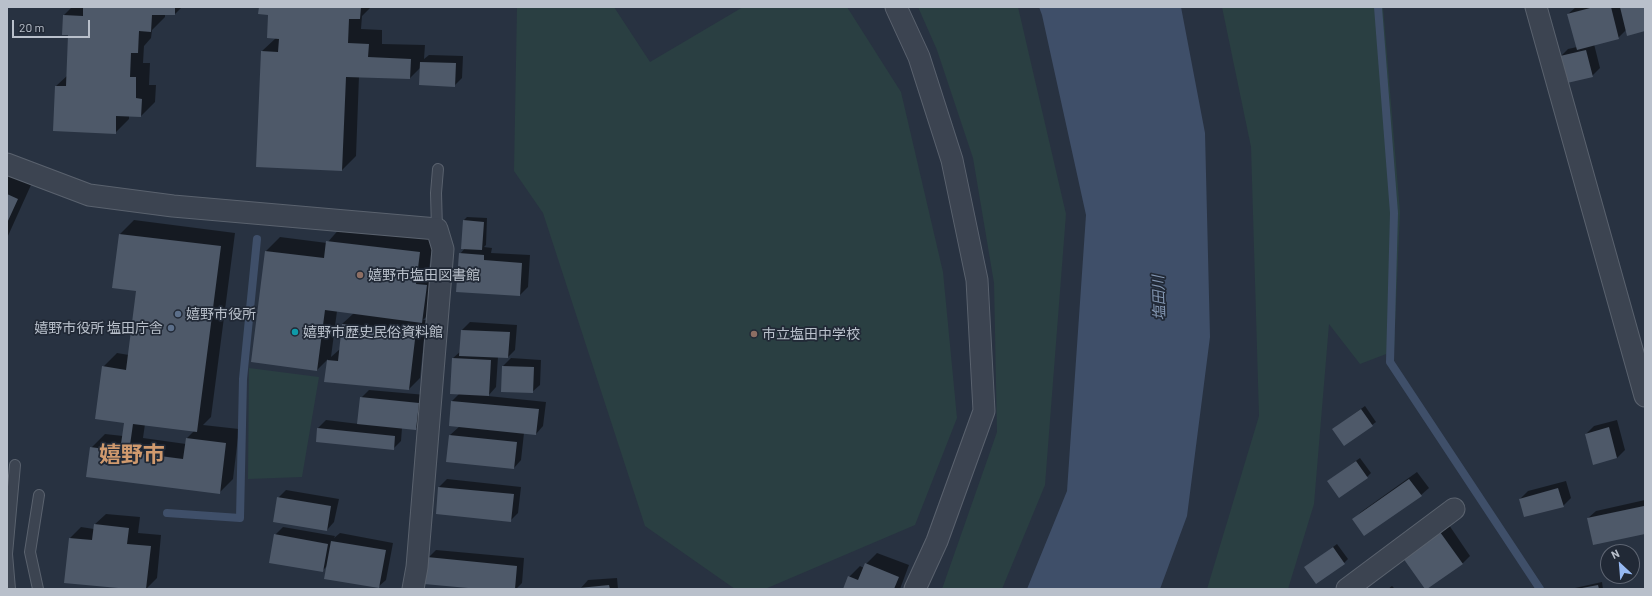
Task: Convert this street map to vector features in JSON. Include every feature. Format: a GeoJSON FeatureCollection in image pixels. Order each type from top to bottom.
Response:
{"type":"FeatureCollection","features":[{"type":"Feature","properties":{"kind":"street"},"geometry":{"type":"LineString","coordinates":[[896,7],[919,57],[952,160],[977,280],[984,411],[937,541],[915,589]]}},
{"type":"Feature","properties":{"kind":"street"},"geometry":{"type":"LineString","coordinates":[[1536,7],[1645,396]]}},
{"type":"Feature","properties":{"kind":"street"},"geometry":{"type":"LineString","coordinates":[[7,164],[89,195],[173,206],[437,229],[443,249],[417,567],[413,589]]}},
{"type":"Feature","properties":{"kind":"street"},"geometry":{"type":"LineString","coordinates":[[1346,589],[1454,509]]}},
{"type":"Feature","properties":{"kind":"lane"},"geometry":{"type":"LineString","coordinates":[[437,229],[436,193],[438,169]]}},
{"type":"Feature","properties":{"kind":"lane"},"geometry":{"type":"LineString","coordinates":[[10,589],[7,554],[15,465]]}},
{"type":"Feature","properties":{"kind":"lane"},"geometry":{"type":"LineString","coordinates":[[38,589],[30,552],[39,495]]}},
{"type":"Feature","properties":{"kind":"green space","name":"市立塩田中学校"},"geometry":{"type":"Polygon","coordinates":[[[517,7],[614,7],[650,62],[743,7],[847,7],[901,92],[943,272],[957,418],[915,525],[765,589],[735,589],[645,526],[543,213],[514,171],[517,7]]]}},
{"type":"Feature","properties":{"kind":"green space"},"geometry":{"type":"Polygon","coordinates":[[[918,7],[1018,7],[1066,214],[1045,485],[1002,589],[942,589],[997,432],[994,283],[973,158],[937,50],[918,7]]]}},
{"type":"Feature","properties":{"kind":"green space"},"geometry":{"type":"Polygon","coordinates":[[[1222,7],[1383,7],[1400,212],[1394,351],[1360,364],[1329,324],[1314,504],[1288,589],[1207,589],[1259,416],[1251,147],[1222,7]]]}},
{"type":"Feature","properties":{"kind":"green space"},"geometry":{"type":"Polygon","coordinates":[[[249,368],[319,377],[302,477],[248,479],[249,368]]]}},
{"type":"Feature","properties":{"kind":"water","name":"塩田川"},"geometry":{"type":"Polygon","coordinates":[[[1039,7],[1181,7],[1205,133],[1210,337],[1187,516],[1160,589],[1027,589],[1067,491],[1086,215],[1039,7]]]}},
{"type":"Feature","properties":{"kind":"building"},"geometry":{"type":"Polygon","coordinates":[[[83,7],[175,7],[175,15],[152,15],[151,32],[139,31],[138,53],[131,53],[130,77],[136,77],[136,98],[142,99],[141,117],[116,116],[116,134],[53,131],[55,86],[66,86],[68,35],[62,35],[63,15],[83,16],[83,7]]]}},
{"type":"Feature","properties":{"kind":"building"},"geometry":{"type":"Polygon","coordinates":[[[259,7],[361,7],[360,19],[349,19],[348,43],[369,44],[368,57],[411,59],[410,79],[346,77],[342,171],[256,167],[261,51],[278,52],[279,39],[267,38],[268,15],[258,14],[259,7]]]}},
{"type":"Feature","properties":{"kind":"building"},"geometry":{"type":"Polygon","coordinates":[[[1594,7],[1611,7],[1619,39],[1577,50],[1567,14],[1594,7]]]}},
{"type":"Feature","properties":{"kind":"building"},"geometry":{"type":"Polygon","coordinates":[[[1620,7],[1644,7],[1645,31],[1627,36],[1620,7]]]}},
{"type":"Feature","properties":{"kind":"building"},"geometry":{"type":"Polygon","coordinates":[[[1586,50],[1593,77],[1567,83],[1560,56],[1586,50]]]}},
{"type":"Feature","properties":{"kind":"building"},"geometry":{"type":"Polygon","coordinates":[[[420,62],[456,63],[455,87],[419,85],[420,62]]]}},
{"type":"Feature","properties":{"kind":"building"},"geometry":{"type":"Polygon","coordinates":[[[7,194],[18,199],[7,223],[7,194]]]}},
{"type":"Feature","properties":{"kind":"building"},"geometry":{"type":"Polygon","coordinates":[[[463,220],[484,222],[482,250],[461,249],[463,220]]]}},
{"type":"Feature","properties":{"kind":"building","name":"嬉野市役所 塩田庁舎"},"geometry":{"type":"Polygon","coordinates":[[[119,234],[221,246],[197,432],[133,424],[129,452],[183,459],[186,438],[226,443],[220,494],[86,477],[90,447],[120,451],[124,423],[95,419],[102,366],[126,370],[136,291],[112,288],[119,234]]]}},
{"type":"Feature","properties":{"kind":"building"},"geometry":{"type":"Polygon","coordinates":[[[326,241],[420,252],[416,284],[427,285],[422,323],[325,310],[317,371],[251,362],[265,251],[324,258],[326,241]]]}},
{"type":"Feature","properties":{"kind":"building"},"geometry":{"type":"Polygon","coordinates":[[[459,253],[484,255],[484,260],[522,263],[520,296],[456,292],[459,253]]]}},
{"type":"Feature","properties":{"kind":"building"},"geometry":{"type":"Polygon","coordinates":[[[342,324],[416,331],[409,390],[324,382],[327,360],[338,361],[342,324]]]}},
{"type":"Feature","properties":{"kind":"building"},"geometry":{"type":"Polygon","coordinates":[[[461,330],[510,332],[508,358],[459,356],[461,330]]]}},
{"type":"Feature","properties":{"kind":"building"},"geometry":{"type":"Polygon","coordinates":[[[452,358],[491,360],[489,396],[450,394],[452,358]]]}},
{"type":"Feature","properties":{"kind":"building"},"geometry":{"type":"Polygon","coordinates":[[[502,366],[534,367],[533,393],[501,392],[502,366]]]}},
{"type":"Feature","properties":{"kind":"building"},"geometry":{"type":"Polygon","coordinates":[[[360,397],[419,403],[416,430],[357,424],[360,397]]]}},
{"type":"Feature","properties":{"kind":"building"},"geometry":{"type":"Polygon","coordinates":[[[451,401],[539,409],[536,435],[449,426],[451,401]]]}},
{"type":"Feature","properties":{"kind":"building"},"geometry":{"type":"Polygon","coordinates":[[[1361,409],[1373,426],[1344,446],[1332,429],[1361,409]]]}},
{"type":"Feature","properties":{"kind":"building"},"geometry":{"type":"Polygon","coordinates":[[[1609,427],[1617,458],[1593,465],[1585,434],[1609,427]]]}},
{"type":"Feature","properties":{"kind":"building"},"geometry":{"type":"Polygon","coordinates":[[[317,428],[395,436],[394,450],[316,442],[317,428]]]}},
{"type":"Feature","properties":{"kind":"building"},"geometry":{"type":"Polygon","coordinates":[[[449,435],[517,442],[514,469],[446,462],[449,435]]]}},
{"type":"Feature","properties":{"kind":"building"},"geometry":{"type":"Polygon","coordinates":[[[1356,461],[1368,478],[1339,498],[1327,481],[1356,461]]]}},
{"type":"Feature","properties":{"kind":"building"},"geometry":{"type":"Polygon","coordinates":[[[1409,479],[1422,496],[1364,536],[1352,519],[1409,479]]]}},
{"type":"Feature","properties":{"kind":"building"},"geometry":{"type":"Polygon","coordinates":[[[438,487],[514,494],[511,522],[436,514],[438,487]]]}},
{"type":"Feature","properties":{"kind":"building"},"geometry":{"type":"Polygon","coordinates":[[[1558,488],[1564,507],[1524,517],[1519,499],[1558,488]]]}},
{"type":"Feature","properties":{"kind":"building"},"geometry":{"type":"Polygon","coordinates":[[[277,497],[331,506],[327,531],[273,522],[277,497]]]}},
{"type":"Feature","properties":{"kind":"building"},"geometry":{"type":"Polygon","coordinates":[[[1644,506],[1645,534],[1593,545],[1587,518],[1644,506]]]}},
{"type":"Feature","properties":{"kind":"building"},"geometry":{"type":"Polygon","coordinates":[[[94,524],[129,528],[127,544],[151,546],[146,589],[129,589],[64,583],[69,538],[92,540],[94,524]]]}},
{"type":"Feature","properties":{"kind":"building"},"geometry":{"type":"Polygon","coordinates":[[[1440,532],[1463,564],[1425,589],[1403,558],[1440,532]]]}},
{"type":"Feature","properties":{"kind":"building"},"geometry":{"type":"Polygon","coordinates":[[[274,534],[328,544],[323,572],[269,563],[274,534]]]}},
{"type":"Feature","properties":{"kind":"building"},"geometry":{"type":"Polygon","coordinates":[[[331,541],[386,550],[379,588],[324,579],[331,541]]]}},
{"type":"Feature","properties":{"kind":"building"},"geometry":{"type":"Polygon","coordinates":[[[1333,547],[1345,564],[1316,584],[1304,567],[1333,547]]]}},
{"type":"Feature","properties":{"kind":"building"},"geometry":{"type":"Polygon","coordinates":[[[427,557],[517,566],[515,589],[479,589],[424,584],[427,557]]]}},
{"type":"Feature","properties":{"kind":"building"},"geometry":{"type":"Polygon","coordinates":[[[865,563],[899,577],[894,589],[843,589],[848,576],[858,580],[865,563]]]}},
{"type":"Feature","properties":{"kind":"building"},"geometry":{"type":"Polygon","coordinates":[[[609,585],[610,589],[579,589],[579,588],[609,585]]]}},
{"type":"Feature","properties":{"kind":"building"},"geometry":{"type":"Polygon","coordinates":[[[1598,585],[1599,589],[1582,589],[1582,588],[1598,585]]]}},
{"type":"Feature","properties":{"kind":"waterway"},"geometry":{"type":"LineString","coordinates":[[1378,7],[1394,213],[1390,362],[1540,589]]}},
{"type":"Feature","properties":{"kind":"waterway"},"geometry":{"type":"LineString","coordinates":[[167,513],[240,518],[243,379],[257,239]]}},
{"type":"Feature","properties":{"kind":"place","name":"嬉野市塩田図書館"},"geometry":{"type":"Point","coordinates":[360,275]}},
{"type":"Feature","properties":{"kind":"place","name":"嬉野市役所"},"geometry":{"type":"Point","coordinates":[178,314]}},
{"type":"Feature","properties":{"kind":"place","name":"嬉野市役所 塩田庁舎"},"geometry":{"type":"Point","coordinates":[171,328]}},
{"type":"Feature","properties":{"kind":"place","name":"嬉野市歴史民俗資料館"},"geometry":{"type":"Point","coordinates":[295,332]}},
{"type":"Feature","properties":{"kind":"place","name":"市立塩田中学校"},"geometry":{"type":"Point","coordinates":[754,334]}},
{"type":"Feature","properties":{"kind":"district","name":"嬉野市"},"geometry":{"type":"Point","coordinates":[132,455]}}]}
